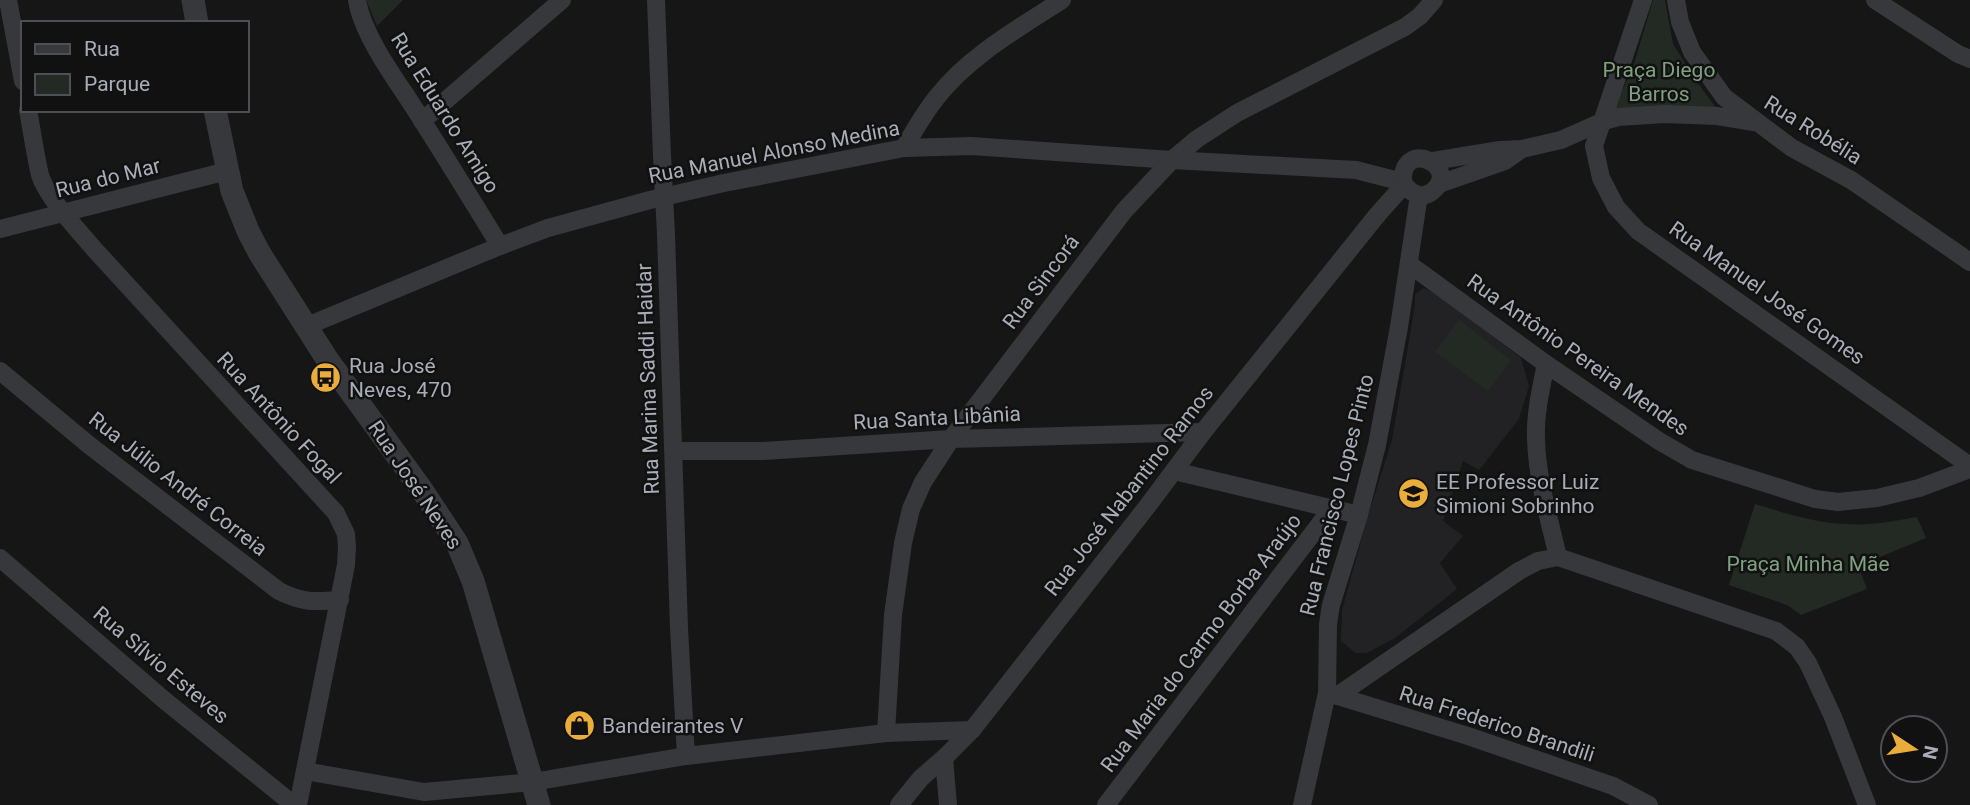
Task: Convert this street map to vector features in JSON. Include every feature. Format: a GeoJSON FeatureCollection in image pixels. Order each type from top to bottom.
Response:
{"type":"FeatureCollection","features":[{"type":"Feature","properties":{"kind":"street"},"geometry":{"type":"LineString","coordinates":[[8,0],[21,70]]}},
{"type":"Feature","properties":{"kind":"street"},"geometry":{"type":"LineString","coordinates":[[193,0],[197,21]]}},
{"type":"Feature","properties":{"kind":"street","name":"Rua Eduardo Amigo"},"geometry":{"type":"LineString","coordinates":[[357,0],[367,29],[389,72],[500,246]]}},
{"type":"Feature","properties":{"kind":"street"},"geometry":{"type":"LineString","coordinates":[[422,121],[562,0]]}},
{"type":"Feature","properties":{"kind":"street","name":"Rua Marina Saddi Haidar"},"geometry":{"type":"LineString","coordinates":[[656,0],[686,756]]}},
{"type":"Feature","properties":{"kind":"street"},"geometry":{"type":"LineString","coordinates":[[904,148],[937,96],[952,80],[1009,35],[1062,0]]}},
{"type":"Feature","properties":{"kind":"street","name":"Rua Sincorá"},"geometry":{"type":"LineString","coordinates":[[886,733],[893,615],[902,543],[911,509],[923,482],[951,439],[1124,211],[1172,160],[1197,139],[1237,113],[1405,27],[1420,16],[1434,0]]}},
{"type":"Feature","properties":{"kind":"street"},"geometry":{"type":"LineString","coordinates":[[1604,121],[1617,73],[1643,0]]}},
{"type":"Feature","properties":{"kind":"street","name":"Rua Robélia"},"geometry":{"type":"LineString","coordinates":[[1676,0],[1680,22],[1692,52],[1724,97],[1792,148],[1851,180],[1970,262]]}},
{"type":"Feature","properties":{"kind":"street"},"geometry":{"type":"LineString","coordinates":[[1875,0],[1970,59]]}},
{"type":"Feature","properties":{"kind":"street","name":"Rua Antônio Fogal"},"geometry":{"type":"LineString","coordinates":[[28,112],[41,176],[64,213],[94,250],[336,513],[346,534],[347,547],[340,600],[296,805]]}},
{"type":"Feature","properties":{"kind":"street","name":"Rua José Neves"},"geometry":{"type":"LineString","coordinates":[[215,112],[232,191],[248,232],[327,359],[422,490],[457,544],[473,581],[538,805]]}},
{"type":"Feature","properties":{"kind":"street","name":"Rua Manuel Alonso Medina"},"geometry":{"type":"LineString","coordinates":[[307,327],[548,228],[664,197],[771,173],[904,148],[971,146],[1356,170],[1409,163],[1416,159],[1433,161],[1522,149],[1562,140],[1618,117],[1665,114],[1717,116],[1757,122]]}},
{"type":"Feature","properties":{"kind":"street","name":"Rua Manuel José Gomes"},"geometry":{"type":"LineString","coordinates":[[1604,121],[1594,146],[1601,178],[1616,207],[1637,231],[1970,468]]}},
{"type":"Feature","properties":{"kind":"street","name":"Rua Manuel Alonso Medina"},"geometry":{"type":"LineString","coordinates":[[1356,170],[1419,189],[1505,161],[1522,149]]}},
{"type":"Feature","properties":{"kind":"street"},"geometry":{"type":"LineString","coordinates":[[1409,163],[1402,174],[1419,189],[1440,176],[1433,161]]}},
{"type":"Feature","properties":{"kind":"street","name":"Rua do Mar"},"geometry":{"type":"LineString","coordinates":[[0,229],[227,171]]}},
{"type":"Feature","properties":{"kind":"street","name":"Rua José Nabantino Ramos"},"geometry":{"type":"LineString","coordinates":[[900,805],[915,785],[972,730],[1203,432],[1378,214],[1419,189]]}},
{"type":"Feature","properties":{"kind":"street","name":"Rua Francisco Lopes Pinto"},"geometry":{"type":"LineString","coordinates":[[1302,805],[1332,695],[1328,624],[1331,605],[1377,445],[1409,264],[1419,189]]}},
{"type":"Feature","properties":{"kind":"street","name":"Rua Antônio Pereira Mendes"},"geometry":{"type":"LineString","coordinates":[[1409,264],[1546,364],[1659,441],[1692,460],[1815,499],[1838,502],[1877,498],[1919,488],[1970,468]]}},
{"type":"Feature","properties":{"kind":"street"},"geometry":{"type":"LineString","coordinates":[[1546,364],[1537,412],[1536,437],[1538,467],[1558,556]]}},
{"type":"Feature","properties":{"kind":"street","name":"Rua Júlio André Correia"},"geometry":{"type":"LineString","coordinates":[[0,371],[89,445],[279,591],[295,599],[310,602],[340,600]]}},
{"type":"Feature","properties":{"kind":"street","name":"Rua Santa Libânia"},"geometry":{"type":"LineString","coordinates":[[674,451],[763,452],[951,439],[1203,432]]}},
{"type":"Feature","properties":{"kind":"street"},"geometry":{"type":"LineString","coordinates":[[1174,471],[1359,515]]}},
{"type":"Feature","properties":{"kind":"street","name":"Rua Maria do Carmo Borba Araújo"},"geometry":{"type":"LineString","coordinates":[[1106,805],[1332,508]]}},
{"type":"Feature","properties":{"kind":"street"},"geometry":{"type":"LineString","coordinates":[[1332,695],[1519,571],[1538,561],[1558,556],[1776,631],[1797,647],[1808,663],[1833,717],[1867,805]]}},
{"type":"Feature","properties":{"kind":"street","name":"Rua Sílvio Esteves"},"geometry":{"type":"LineString","coordinates":[[0,558],[163,699],[296,805]]}},
{"type":"Feature","properties":{"kind":"street","name":"Rua Frederico Brandili"},"geometry":{"type":"LineString","coordinates":[[1332,695],[1468,736],[1613,786],[1649,805]]}},
{"type":"Feature","properties":{"kind":"street"},"geometry":{"type":"LineString","coordinates":[[305,771],[426,799],[686,756],[886,733],[972,730]]}},
{"type":"Feature","properties":{"kind":"street"},"geometry":{"type":"LineString","coordinates":[[944,758],[948,805]]}},
{"type":"Feature","properties":{"kind":"shaded area","name":"EE Professor Luiz Simioni Sobrinho"},"geometry":{"type":"Polygon","coordinates":[[[1424,288],[1439,295],[1521,358],[1529,386],[1519,419],[1479,470],[1463,461],[1443,521],[1463,536],[1440,563],[1457,589],[1395,638],[1367,653],[1356,653],[1341,641],[1342,610],[1392,440],[1415,294],[1424,288]]]}},
{"type":"Feature","properties":{"kind":"green space"},"geometry":{"type":"Polygon","coordinates":[[[366,0],[403,0],[377,26],[366,0]]]}},
{"type":"Feature","properties":{"kind":"green space","name":"Praça Diego Barros"},"geometry":{"type":"Polygon","coordinates":[[[1653,0],[1665,0],[1673,44],[1717,109],[1611,115],[1633,67],[1653,0]]]}},
{"type":"Feature","properties":{"kind":"green space"},"geometry":{"type":"Polygon","coordinates":[[[1459,320],[1511,360],[1488,391],[1435,352],[1459,320]]]}},
{"type":"Feature","properties":{"kind":"green space","name":"Praça Minha Mãe"},"geometry":{"type":"Polygon","coordinates":[[[1755,504],[1800,517],[1835,523],[1873,524],[1917,517],[1926,538],[1858,566],[1867,589],[1801,615],[1787,605],[1729,585],[1755,504]]]}},
{"type":"Feature","properties":{"kind":"place","name":"Rua José Neves, 470"},"geometry":{"type":"Point","coordinates":[326,378]}},
{"type":"Feature","properties":{"kind":"place","name":"EE Professor Luiz Simioni Sobrinho"},"geometry":{"type":"Point","coordinates":[1413,494]}},
{"type":"Feature","properties":{"kind":"place","name":"Bandeirantes V"},"geometry":{"type":"Point","coordinates":[579,726]}}]}
